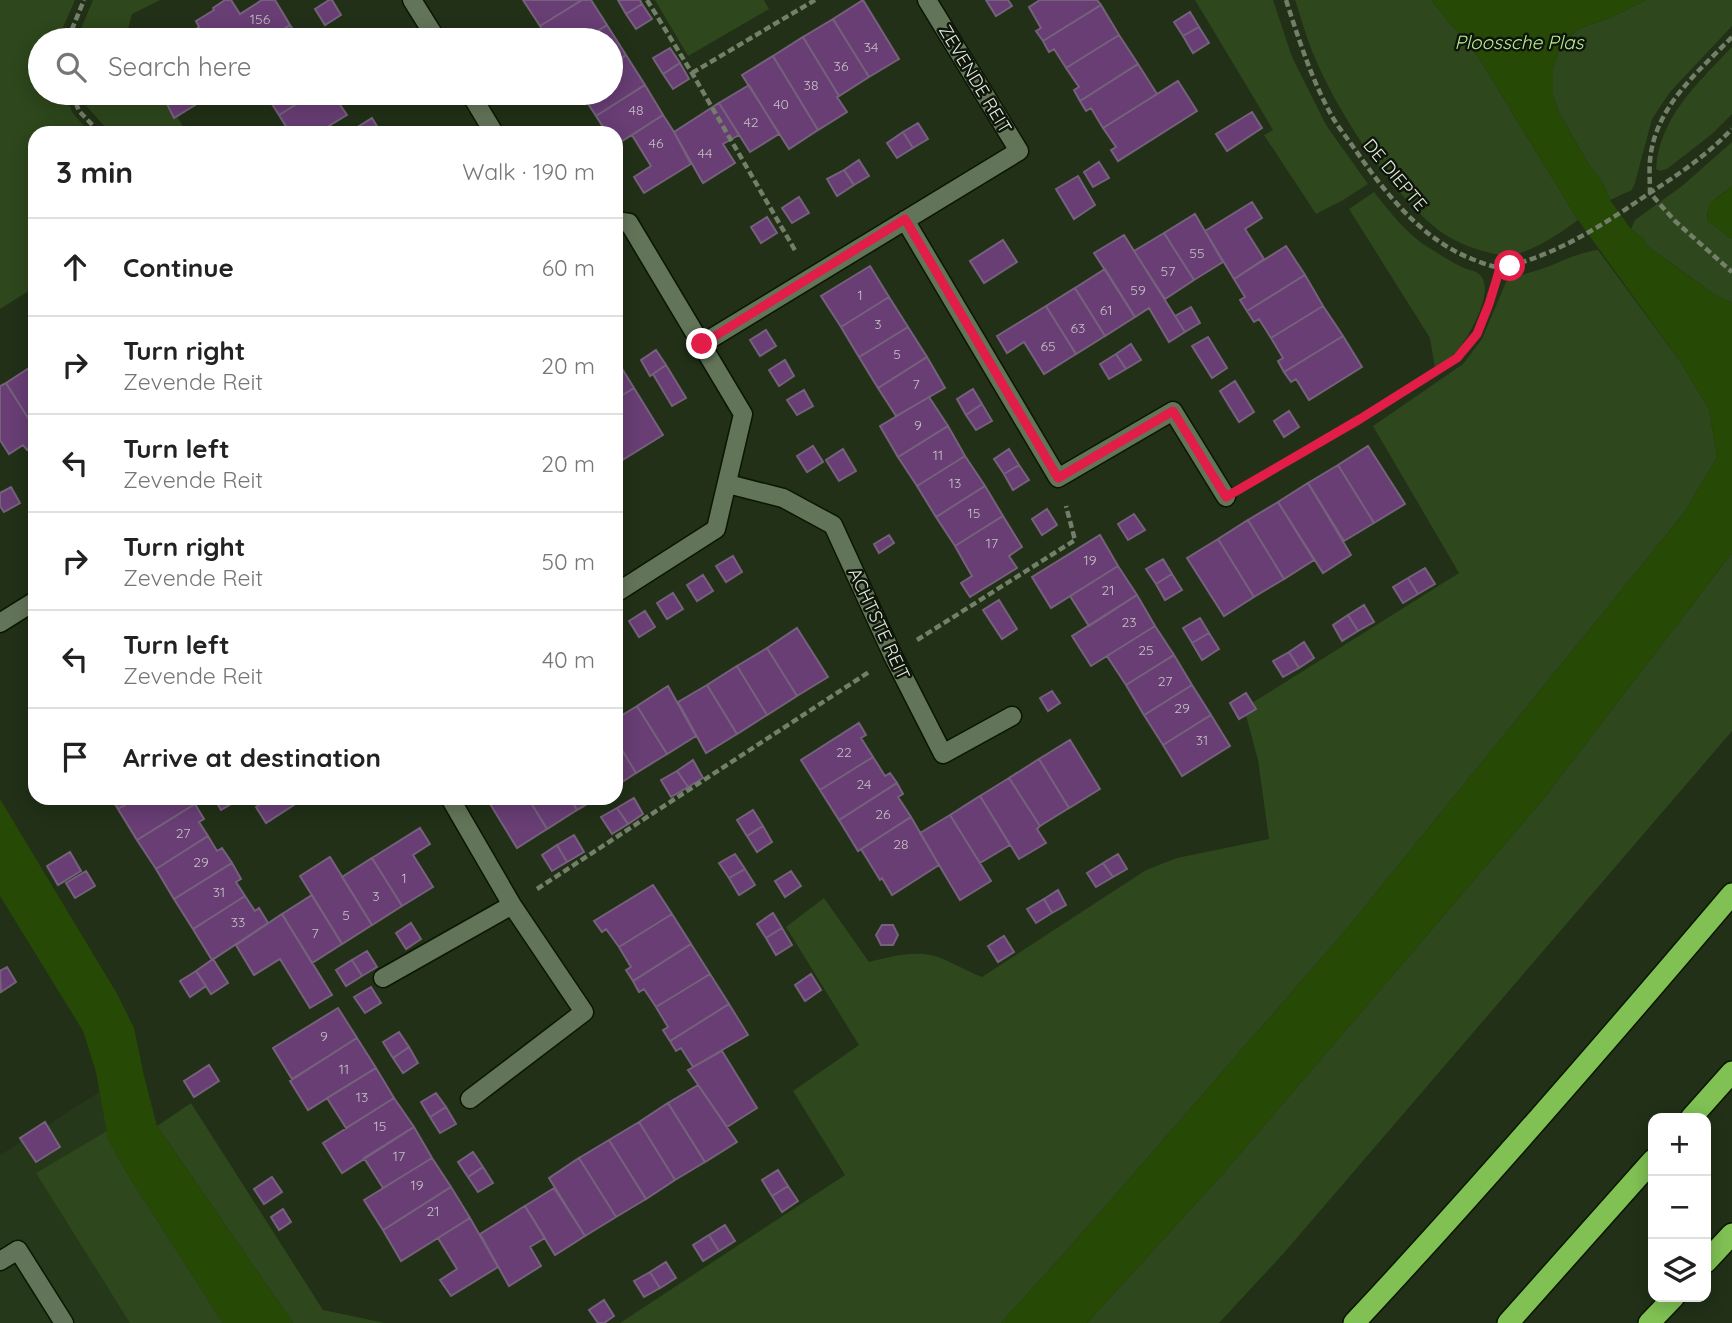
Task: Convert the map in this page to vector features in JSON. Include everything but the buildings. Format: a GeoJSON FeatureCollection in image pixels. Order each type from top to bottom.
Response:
{"type":"FeatureCollection","features":[{"type":"Feature","properties":{"kind":"highway"},"geometry":{"type":"LineString","coordinates":[[1354,1323],[1654,986],[1732,894]]}},
{"type":"Feature","properties":{"kind":"highway"},"geometry":{"type":"LineString","coordinates":[[1695,1113],[1732,1072]]}},
{"type":"Feature","properties":{"kind":"highway"},"geometry":{"type":"LineString","coordinates":[[1508,1323],[1648,1166]]}},
{"type":"Feature","properties":{"kind":"highway"},"geometry":{"type":"LineString","coordinates":[[1711,1257],[1732,1234]]}},
{"type":"Feature","properties":{"kind":"highway"},"geometry":{"type":"LineString","coordinates":[[1649,1323],[1669,1302]]}},
{"type":"Feature","properties":{"kind":"street"},"geometry":{"type":"LineString","coordinates":[[412,0],[430,28]]}},
{"type":"Feature","properties":{"kind":"street","name":"ZEVENDE REIT"},"geometry":{"type":"LineString","coordinates":[[702,344],[1019,150],[927,0]]}},
{"type":"Feature","properties":{"kind":"street"},"geometry":{"type":"LineString","coordinates":[[477,105],[490,126]]}},
{"type":"Feature","properties":{"kind":"street"},"geometry":{"type":"LineString","coordinates":[[905,219],[1058,478],[1173,411],[1226,497]]}},
{"type":"Feature","properties":{"kind":"street"},"geometry":{"type":"LineString","coordinates":[[623,222],[629,223],[743,414],[716,529],[623,589]]}},
{"type":"Feature","properties":{"kind":"street","name":"ACHTSTE REIT"},"geometry":{"type":"LineString","coordinates":[[727,484],[783,498],[833,525],[893,656],[943,754],[1012,716]]}},
{"type":"Feature","properties":{"kind":"street"},"geometry":{"type":"LineString","coordinates":[[0,623],[28,605]]}},
{"type":"Feature","properties":{"kind":"street"},"geometry":{"type":"LineString","coordinates":[[454,805],[512,905],[584,1012],[470,1099]]}},
{"type":"Feature","properties":{"kind":"street"},"geometry":{"type":"LineString","coordinates":[[383,978],[512,905]]}},
{"type":"Feature","properties":{"kind":"street"},"geometry":{"type":"LineString","coordinates":[[0,1261],[18,1250],[64,1323]]}},
{"type":"Feature","properties":{"kind":"path"},"geometry":{"type":"LineString","coordinates":[[72,28],[84,0]]}},
{"type":"Feature","properties":{"kind":"path"},"geometry":{"type":"LineString","coordinates":[[647,0],[811,278]]}},
{"type":"Feature","properties":{"kind":"path"},"geometry":{"type":"LineString","coordinates":[[692,73],[815,0]]}},
{"type":"Feature","properties":{"kind":"path","name":"DE DIEPTE"},"geometry":{"type":"LineString","coordinates":[[1286,0],[1304,55],[1334,118],[1370,171],[1402,211],[1434,239],[1464,256],[1500,268]]}},
{"type":"Feature","properties":{"kind":"path"},"geometry":{"type":"LineString","coordinates":[[1732,37],[1675,97],[1658,124],[1650,160],[1650,193],[1675,221],[1732,272]]}},
{"type":"Feature","properties":{"kind":"path"},"geometry":{"type":"LineString","coordinates":[[77,105],[93,126]]}},
{"type":"Feature","properties":{"kind":"path"},"geometry":{"type":"LineString","coordinates":[[1226,497],[1360,419],[1457,358],[1477,334],[1500,268],[1537,258],[1576,241],[1675,177],[1732,130]]}},
{"type":"Feature","properties":{"kind":"path"},"geometry":{"type":"LineString","coordinates":[[512,905],[1075,540],[1058,478]]}},
{"type":"Feature","properties":{"kind":"shaded area"},"geometry":{"type":"Polygon","coordinates":[[[0,0],[75,0],[63,28],[28,28],[28,105],[69,105],[84,126],[28,126],[28,291],[0,309],[0,0]]]}},
{"type":"Feature","properties":{"kind":"shaded area"},"geometry":{"type":"Polygon","coordinates":[[[93,0],[160,0],[132,14],[128,28],[81,28],[93,0]]]}},
{"type":"Feature","properties":{"kind":"shaded area"},"geometry":{"type":"Polygon","coordinates":[[[655,0],[764,0],[769,9],[688,56],[655,0]]]}},
{"type":"Feature","properties":{"kind":"shaded area"},"geometry":{"type":"Polygon","coordinates":[[[1195,0],[1273,0],[1292,57],[1326,125],[1368,184],[1316,214],[1264,135],[1273,130],[1195,0]]]}},
{"type":"Feature","properties":{"kind":"shaded area"},"geometry":{"type":"Polygon","coordinates":[[[1295,0],[1431,0],[1479,58],[1578,220],[1534,248],[1507,255],[1470,247],[1437,229],[1399,192],[1349,123],[1322,74],[1295,0]]]}},
{"type":"Feature","properties":{"kind":"shaded area"},"geometry":{"type":"Polygon","coordinates":[[[1646,0],[1732,0],[1732,26],[1670,92],[1652,119],[1632,190],[1610,200],[1604,185],[1559,113],[1553,95],[1553,69],[1562,42],[1580,28],[1612,17],[1646,0]]]}},
{"type":"Feature","properties":{"kind":"shaded area"},"geometry":{"type":"Polygon","coordinates":[[[1732,47],[1732,114],[1712,134],[1667,169],[1656,169],[1659,150],[1673,117],[1694,87],[1732,47]]]}},
{"type":"Feature","properties":{"kind":"shaded area"},"geometry":{"type":"Polygon","coordinates":[[[86,105],[168,105],[183,126],[105,126],[86,105]]]}},
{"type":"Feature","properties":{"kind":"shaded area"},"geometry":{"type":"Polygon","coordinates":[[[1732,142],[1732,186],[1711,204],[1707,220],[1732,239],[1732,304],[1718,297],[1646,245],[1644,239],[1631,229],[1635,220],[1682,186],[1732,142]]]}},
{"type":"Feature","properties":{"kind":"shaded area"},"geometry":{"type":"Polygon","coordinates":[[[1374,192],[1400,223],[1423,244],[1452,262],[1478,273],[1484,281],[1482,303],[1472,329],[1458,350],[1435,368],[1430,338],[1349,209],[1374,192]]]}},
{"type":"Feature","properties":{"kind":"shaded area"},"geometry":{"type":"Polygon","coordinates":[[[1598,250],[1680,361],[1709,409],[1717,457],[1684,513],[1345,931],[1001,1323],[620,1323],[845,1175],[793,1091],[859,1045],[786,927],[824,898],[869,962],[900,955],[923,954],[943,959],[982,977],[1146,870],[1177,858],[1269,839],[1258,760],[1244,708],[1459,573],[1373,426],[1463,364],[1482,339],[1506,282],[1577,255],[1598,250]]]}},
{"type":"Feature","properties":{"kind":"shaded area"},"geometry":{"type":"Polygon","coordinates":[[[1732,553],[1732,731],[1283,1254],[1219,1323],[1087,1323],[1220,1177],[1541,802],[1732,553]]]}},
{"type":"Feature","properties":{"kind":"shaded area"},"geometry":{"type":"Polygon","coordinates":[[[118,1080],[264,1323],[0,1323],[0,1155],[118,1080]]]}},
{"type":"Feature","properties":{"kind":"shaded area"},"geometry":{"type":"Polygon","coordinates":[[[191,1103],[323,1310],[385,1323],[293,1323],[157,1126],[191,1103]]]}},
{"type":"Feature","properties":{"kind":"shaded area"},"geometry":{"type":"Polygon","coordinates":[[[107,1131],[108,1139],[126,1172],[223,1323],[130,1323],[36,1173],[107,1131]]]}},
{"type":"Feature","properties":{"kind":"water","name":"Ploossche Plas"},"geometry":{"type":"Polygon","coordinates":[[[1431,0],[1646,0],[1612,17],[1580,28],[1562,42],[1553,69],[1553,95],[1559,113],[1604,185],[1610,200],[1631,229],[1644,239],[1646,245],[1718,297],[1732,304],[1732,553],[1541,802],[1220,1177],[1087,1323],[1001,1323],[1345,931],[1684,513],[1717,457],[1709,409],[1680,361],[1578,220],[1479,58],[1431,0]]]}},
{"type":"Feature","properties":{"kind":"water"},"geometry":{"type":"Polygon","coordinates":[[[1732,186],[1732,239],[1707,220],[1709,205],[1732,186]]]}},
{"type":"Feature","properties":{"kind":"water"},"geometry":{"type":"Polygon","coordinates":[[[0,799],[116,992],[134,1028],[157,1126],[293,1323],[223,1323],[126,1172],[108,1139],[96,1072],[83,1031],[0,896],[0,799]]]}},
{"type":"Feature","properties":{"kind":"route"},"geometry":{"type":"LineString","coordinates":[[702,344],[905,219],[1058,478],[1173,411],[1226,497],[1360,419],[1457,358],[1477,334],[1500,268],[1510,266]]}}]}
